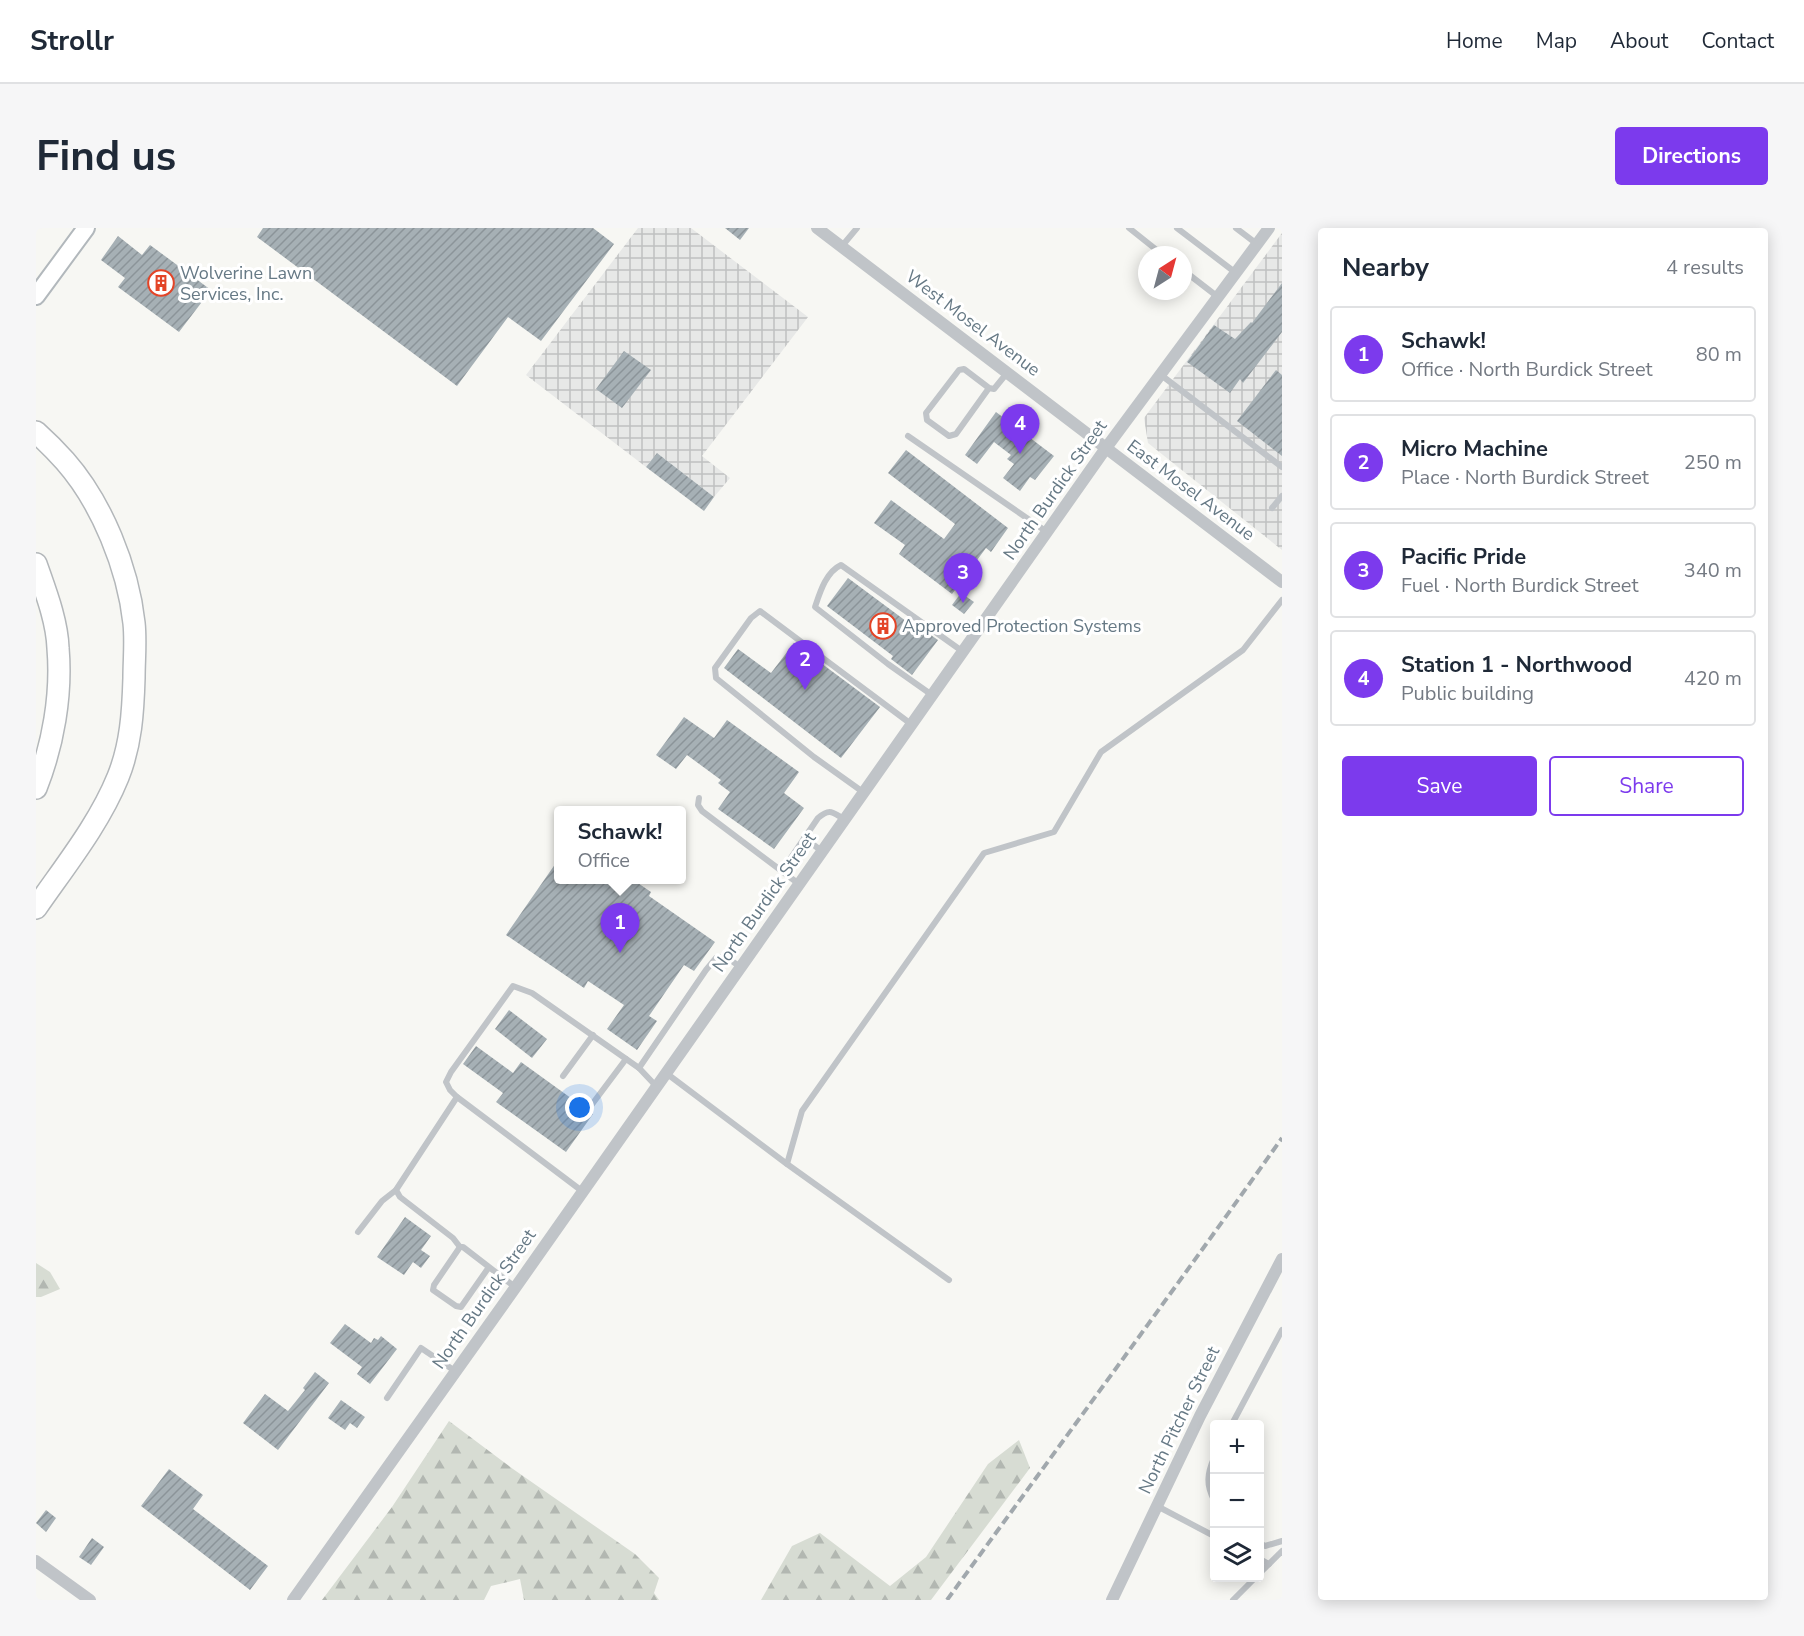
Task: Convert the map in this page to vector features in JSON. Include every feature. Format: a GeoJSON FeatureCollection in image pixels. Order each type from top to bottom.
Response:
{"type":"FeatureCollection","features":[{"type":"Feature","properties":{"kind":"highway"},"geometry":{"type":"LineString","coordinates":[[36,908],[95,822],[111,794],[124,760],[134,699],[134,624],[126,580],[112,541],[98,510],[82,483],[38,433]]}},
{"type":"Feature","properties":{"kind":"highway"},"geometry":{"type":"LineString","coordinates":[[36,564],[50,607],[58,647],[57,708],[36,788]]}},
{"type":"Feature","properties":{"kind":"street"},"geometry":{"type":"LineString","coordinates":[[36,296],[86,228]]}},
{"type":"Feature","properties":{"kind":"street","name":"West Mosel Avenue"},"geometry":{"type":"LineString","coordinates":[[817,228],[1106,448]]}},
{"type":"Feature","properties":{"kind":"street","name":"North Burdick Street"},"geometry":{"type":"LineString","coordinates":[[293,1600],[1106,448],[1269,228]]}},
{"type":"Feature","properties":{"kind":"street","name":"East Mosel Avenue"},"geometry":{"type":"LineString","coordinates":[[1106,448],[1282,582]]}},
{"type":"Feature","properties":{"kind":"street","name":"North Pitcher Street"},"geometry":{"type":"LineString","coordinates":[[1112,1600],[1200,1416],[1282,1259]]}},
{"type":"Feature","properties":{"kind":"street"},"geometry":{"type":"LineString","coordinates":[[36,1561],[90,1600]]}},
{"type":"Feature","properties":{"kind":"lane"},"geometry":{"type":"LineString","coordinates":[[842,246],[857,228]]}},
{"type":"Feature","properties":{"kind":"lane"},"geometry":{"type":"LineString","coordinates":[[1129,228],[1152,246]]}},
{"type":"Feature","properties":{"kind":"lane"},"geometry":{"type":"LineString","coordinates":[[1177,228],[1236,273]]}},
{"type":"Feature","properties":{"kind":"lane"},"geometry":{"type":"LineString","coordinates":[[1236,228],[1257,244]]}},
{"type":"Feature","properties":{"kind":"lane"},"geometry":{"type":"LineString","coordinates":[[1192,277],[1218,297]]}},
{"type":"Feature","properties":{"kind":"lane"},"geometry":{"type":"LineString","coordinates":[[989,388],[956,434],[948,436],[927,420],[926,413],[959,370],[964,369],[989,388],[994,389],[1007,372]]}},
{"type":"Feature","properties":{"kind":"lane"},"geometry":{"type":"LineString","coordinates":[[1161,374],[1282,467]]}},
{"type":"Feature","properties":{"kind":"lane"},"geometry":{"type":"LineString","coordinates":[[908,436],[1047,532]]}},
{"type":"Feature","properties":{"kind":"lane"},"geometry":{"type":"LineString","coordinates":[[1272,508],[1282,496]]}},
{"type":"Feature","properties":{"kind":"lane"},"geometry":{"type":"LineString","coordinates":[[932,695],[815,607],[821,588],[834,568],[841,565],[963,651]]}},
{"type":"Feature","properties":{"kind":"lane"},"geometry":{"type":"LineString","coordinates":[[787,1164],[802,1111],[984,853],[1054,832],[1101,752],[1243,650],[1282,600]]}},
{"type":"Feature","properties":{"kind":"lane"},"geometry":{"type":"LineString","coordinates":[[864,792],[814,757],[716,678],[715,668],[751,618],[760,611],[911,724]]}},
{"type":"Feature","properties":{"kind":"lane"},"geometry":{"type":"LineString","coordinates":[[699,798],[698,805],[702,811],[799,884]]}},
{"type":"Feature","properties":{"kind":"lane"},"geometry":{"type":"LineString","coordinates":[[782,871],[818,818],[826,812],[832,812],[844,819]]}},
{"type":"Feature","properties":{"kind":"lane"},"geometry":{"type":"LineString","coordinates":[[804,838],[822,851]]}},
{"type":"Feature","properties":{"kind":"lane"},"geometry":{"type":"LineString","coordinates":[[639,1068],[716,958],[728,958],[740,967]]}},
{"type":"Feature","properties":{"kind":"lane"},"geometry":{"type":"LineString","coordinates":[[582,1191],[457,1097],[446,1082],[451,1072],[513,986],[532,993],[639,1068],[656,1086]]}},
{"type":"Feature","properties":{"kind":"lane"},"geometry":{"type":"LineString","coordinates":[[563,1076],[592,1035]]}},
{"type":"Feature","properties":{"kind":"lane"},"geometry":{"type":"LineString","coordinates":[[590,1107],[626,1059]]}},
{"type":"Feature","properties":{"kind":"lane"},"geometry":{"type":"LineString","coordinates":[[665,1073],[787,1164],[950,1280]]}},
{"type":"Feature","properties":{"kind":"lane"},"geometry":{"type":"LineString","coordinates":[[358,1232],[382,1201],[396,1190],[457,1097]]}},
{"type":"Feature","properties":{"kind":"lane"},"geometry":{"type":"LineString","coordinates":[[396,1190],[400,1197],[453,1238],[460,1248],[463,1247],[515,1288]]}},
{"type":"Feature","properties":{"kind":"lane"},"geometry":{"type":"LineString","coordinates":[[460,1248],[434,1285],[433,1290],[456,1306],[461,1307],[465,1303],[489,1267]]}},
{"type":"Feature","properties":{"kind":"lane"},"geometry":{"type":"LineString","coordinates":[[1235,1420],[1282,1330]]}},
{"type":"Feature","properties":{"kind":"lane"},"geometry":{"type":"LineString","coordinates":[[387,1398],[421,1348],[455,1371]]}},
{"type":"Feature","properties":{"kind":"lane"},"geometry":{"type":"LineString","coordinates":[[1210,1468],[1208,1472],[1210,1493]]}},
{"type":"Feature","properties":{"kind":"lane"},"geometry":{"type":"LineString","coordinates":[[1157,1505],[1210,1533]]}},
{"type":"Feature","properties":{"kind":"lane"},"geometry":{"type":"LineString","coordinates":[[1264,1545],[1282,1541]]}},
{"type":"Feature","properties":{"kind":"lane"},"geometry":{"type":"LineString","coordinates":[[1264,1569],[1282,1551]]}},
{"type":"Feature","properties":{"kind":"lane"},"geometry":{"type":"LineString","coordinates":[[1264,1561],[1269,1564]]}},
{"type":"Feature","properties":{"kind":"lane"},"geometry":{"type":"LineString","coordinates":[[1233,1600],[1251,1582]]}},
{"type":"Feature","properties":{"kind":"shaded area"},"geometry":{"type":"Polygon","coordinates":[[[638,228],[691,228],[808,317],[702,456],[730,478],[714,497],[657,453],[646,467],[526,375],[638,228]]]}},
{"type":"Feature","properties":{"kind":"shaded area"},"geometry":{"type":"Polygon","coordinates":[[[1282,233],[1282,550],[1148,443],[1144,418],[1282,233]]]}},
{"type":"Feature","properties":{"kind":"green space"},"geometry":{"type":"Polygon","coordinates":[[[36,1263],[50,1272],[60,1289],[36,1297],[36,1263]]]}},
{"type":"Feature","properties":{"kind":"green space"},"geometry":{"type":"Polygon","coordinates":[[[449,1421],[513,1469],[635,1554],[659,1578],[654,1593],[659,1600],[524,1600],[520,1579],[491,1586],[484,1600],[322,1600],[392,1507],[449,1421]]]}},
{"type":"Feature","properties":{"kind":"green space"},"geometry":{"type":"Polygon","coordinates":[[[1019,1440],[1030,1468],[931,1600],[761,1600],[792,1546],[820,1533],[890,1586],[926,1557],[988,1464],[1019,1440]]]}},
{"type":"Feature","properties":{"kind":"building"},"geometry":{"type":"Polygon","coordinates":[[[263,228],[593,228],[614,244],[541,341],[508,317],[457,386],[257,237],[263,228]]]}},
{"type":"Feature","properties":{"kind":"building"},"geometry":{"type":"Polygon","coordinates":[[[725,228],[749,228],[740,240],[725,228]]]}},
{"type":"Feature","properties":{"kind":"building","name":"Wolverine Lawn Services, Inc."},"geometry":{"type":"Polygon","coordinates":[[[118,236],[142,255],[150,245],[211,290],[179,332],[118,287],[125,278],[101,260],[118,236]]]}},
{"type":"Feature","properties":{"kind":"building"},"geometry":{"type":"Polygon","coordinates":[[[1282,283],[1282,332],[1243,383],[1240,379],[1230,393],[1187,362],[1214,325],[1235,339],[1252,323],[1282,283]]]}},
{"type":"Feature","properties":{"kind":"building"},"geometry":{"type":"Polygon","coordinates":[[[624,351],[651,370],[622,408],[596,389],[624,351]]]}},
{"type":"Feature","properties":{"kind":"building"},"geometry":{"type":"Polygon","coordinates":[[[1276,370],[1282,375],[1282,456],[1237,421],[1276,370]]]}},
{"type":"Feature","properties":{"kind":"building"},"geometry":{"type":"Polygon","coordinates":[[[996,412],[1054,456],[1035,480],[1030,477],[1020,491],[1003,478],[1014,464],[1007,459],[1011,455],[994,442],[977,464],[965,455],[996,412]]]}},
{"type":"Feature","properties":{"kind":"building"},"geometry":{"type":"Polygon","coordinates":[[[906,450],[1008,528],[991,552],[986,548],[952,594],[899,554],[905,545],[874,523],[891,500],[944,539],[955,524],[888,473],[906,450]]]}},
{"type":"Feature","properties":{"kind":"building"},"geometry":{"type":"Polygon","coordinates":[[[657,453],[714,497],[704,511],[646,467],[657,453]]]}},
{"type":"Feature","properties":{"kind":"building","name":"Approved Protection Systems"},"geometry":{"type":"Polygon","coordinates":[[[848,578],[914,627],[916,625],[938,640],[912,675],[891,659],[893,656],[827,606],[848,578]]]}},
{"type":"Feature","properties":{"kind":"building"},"geometry":{"type":"Polygon","coordinates":[[[961,593],[974,602],[964,614],[952,605],[961,593]]]}},
{"type":"Feature","properties":{"kind":"building"},"geometry":{"type":"Polygon","coordinates":[[[794,643],[880,707],[841,758],[724,668],[738,649],[771,673],[794,643]]]}},
{"type":"Feature","properties":{"kind":"building"},"geometry":{"type":"Polygon","coordinates":[[[684,717],[714,738],[727,720],[799,772],[784,793],[804,808],[774,849],[718,809],[730,792],[718,783],[721,780],[687,755],[676,769],[656,755],[684,717]]]}},
{"type":"Feature","properties":{"kind":"building"},"geometry":{"type":"Polygon","coordinates":[[[554,866],[554,884],[639,884],[651,892],[649,896],[715,942],[694,971],[684,965],[649,1016],[657,1021],[637,1050],[607,1029],[624,1005],[588,981],[584,988],[506,935],[554,866]]]}},
{"type":"Feature","properties":{"kind":"building"},"geometry":{"type":"Polygon","coordinates":[[[509,1010],[547,1039],[532,1058],[495,1029],[509,1010]]]}},
{"type":"Feature","properties":{"kind":"building"},"geometry":{"type":"Polygon","coordinates":[[[476,1046],[513,1073],[521,1062],[593,1114],[566,1152],[496,1102],[503,1093],[463,1064],[476,1046]]]}},
{"type":"Feature","properties":{"kind":"building"},"geometry":{"type":"Polygon","coordinates":[[[405,1217],[431,1236],[421,1250],[430,1256],[421,1268],[413,1262],[404,1275],[377,1257],[405,1217]]]}},
{"type":"Feature","properties":{"kind":"building"},"geometry":{"type":"Polygon","coordinates":[[[345,1324],[371,1343],[374,1338],[378,1340],[381,1336],[397,1349],[370,1384],[357,1374],[362,1367],[330,1343],[345,1324]]]}},
{"type":"Feature","properties":{"kind":"building"},"geometry":{"type":"Polygon","coordinates":[[[315,1372],[329,1383],[278,1450],[243,1423],[265,1394],[288,1411],[305,1390],[303,1388],[315,1372]]]}},
{"type":"Feature","properties":{"kind":"building"},"geometry":{"type":"Polygon","coordinates":[[[341,1400],[365,1417],[357,1428],[350,1423],[345,1430],[328,1418],[341,1400]]]}},
{"type":"Feature","properties":{"kind":"building"},"geometry":{"type":"Polygon","coordinates":[[[169,1469],[203,1495],[193,1509],[268,1566],[250,1590],[141,1506],[169,1469]]]}},
{"type":"Feature","properties":{"kind":"building"},"geometry":{"type":"Polygon","coordinates":[[[46,1510],[56,1518],[46,1532],[36,1523],[46,1510]]]}},
{"type":"Feature","properties":{"kind":"building"},"geometry":{"type":"Polygon","coordinates":[[[92,1538],[104,1547],[91,1565],[79,1557],[92,1538]]]}},
{"type":"Feature","properties":{"kind":"railway"},"geometry":{"type":"LineString","coordinates":[[947,1600],[1282,1138]]}},
{"type":"Feature","properties":{"kind":"place","name":"Wolverine Lawn Services, Inc."},"geometry":{"type":"Point","coordinates":[161,283]}},
{"type":"Feature","properties":{"kind":"place","name":"Station 1 - Northwood"},"geometry":{"type":"Point","coordinates":[1020,454]}},
{"type":"Feature","properties":{"kind":"place","name":"Pacific Pride"},"geometry":{"type":"Point","coordinates":[963,603]}},
{"type":"Feature","properties":{"kind":"place","name":"Approved Protection Systems"},"geometry":{"type":"Point","coordinates":[883,626]}},
{"type":"Feature","properties":{"kind":"place","name":"Micro Machine"},"geometry":{"type":"Point","coordinates":[805,690]}},
{"type":"Feature","properties":{"kind":"place","name":"Schawk!"},"geometry":{"type":"Point","coordinates":[620,953]}}]}
